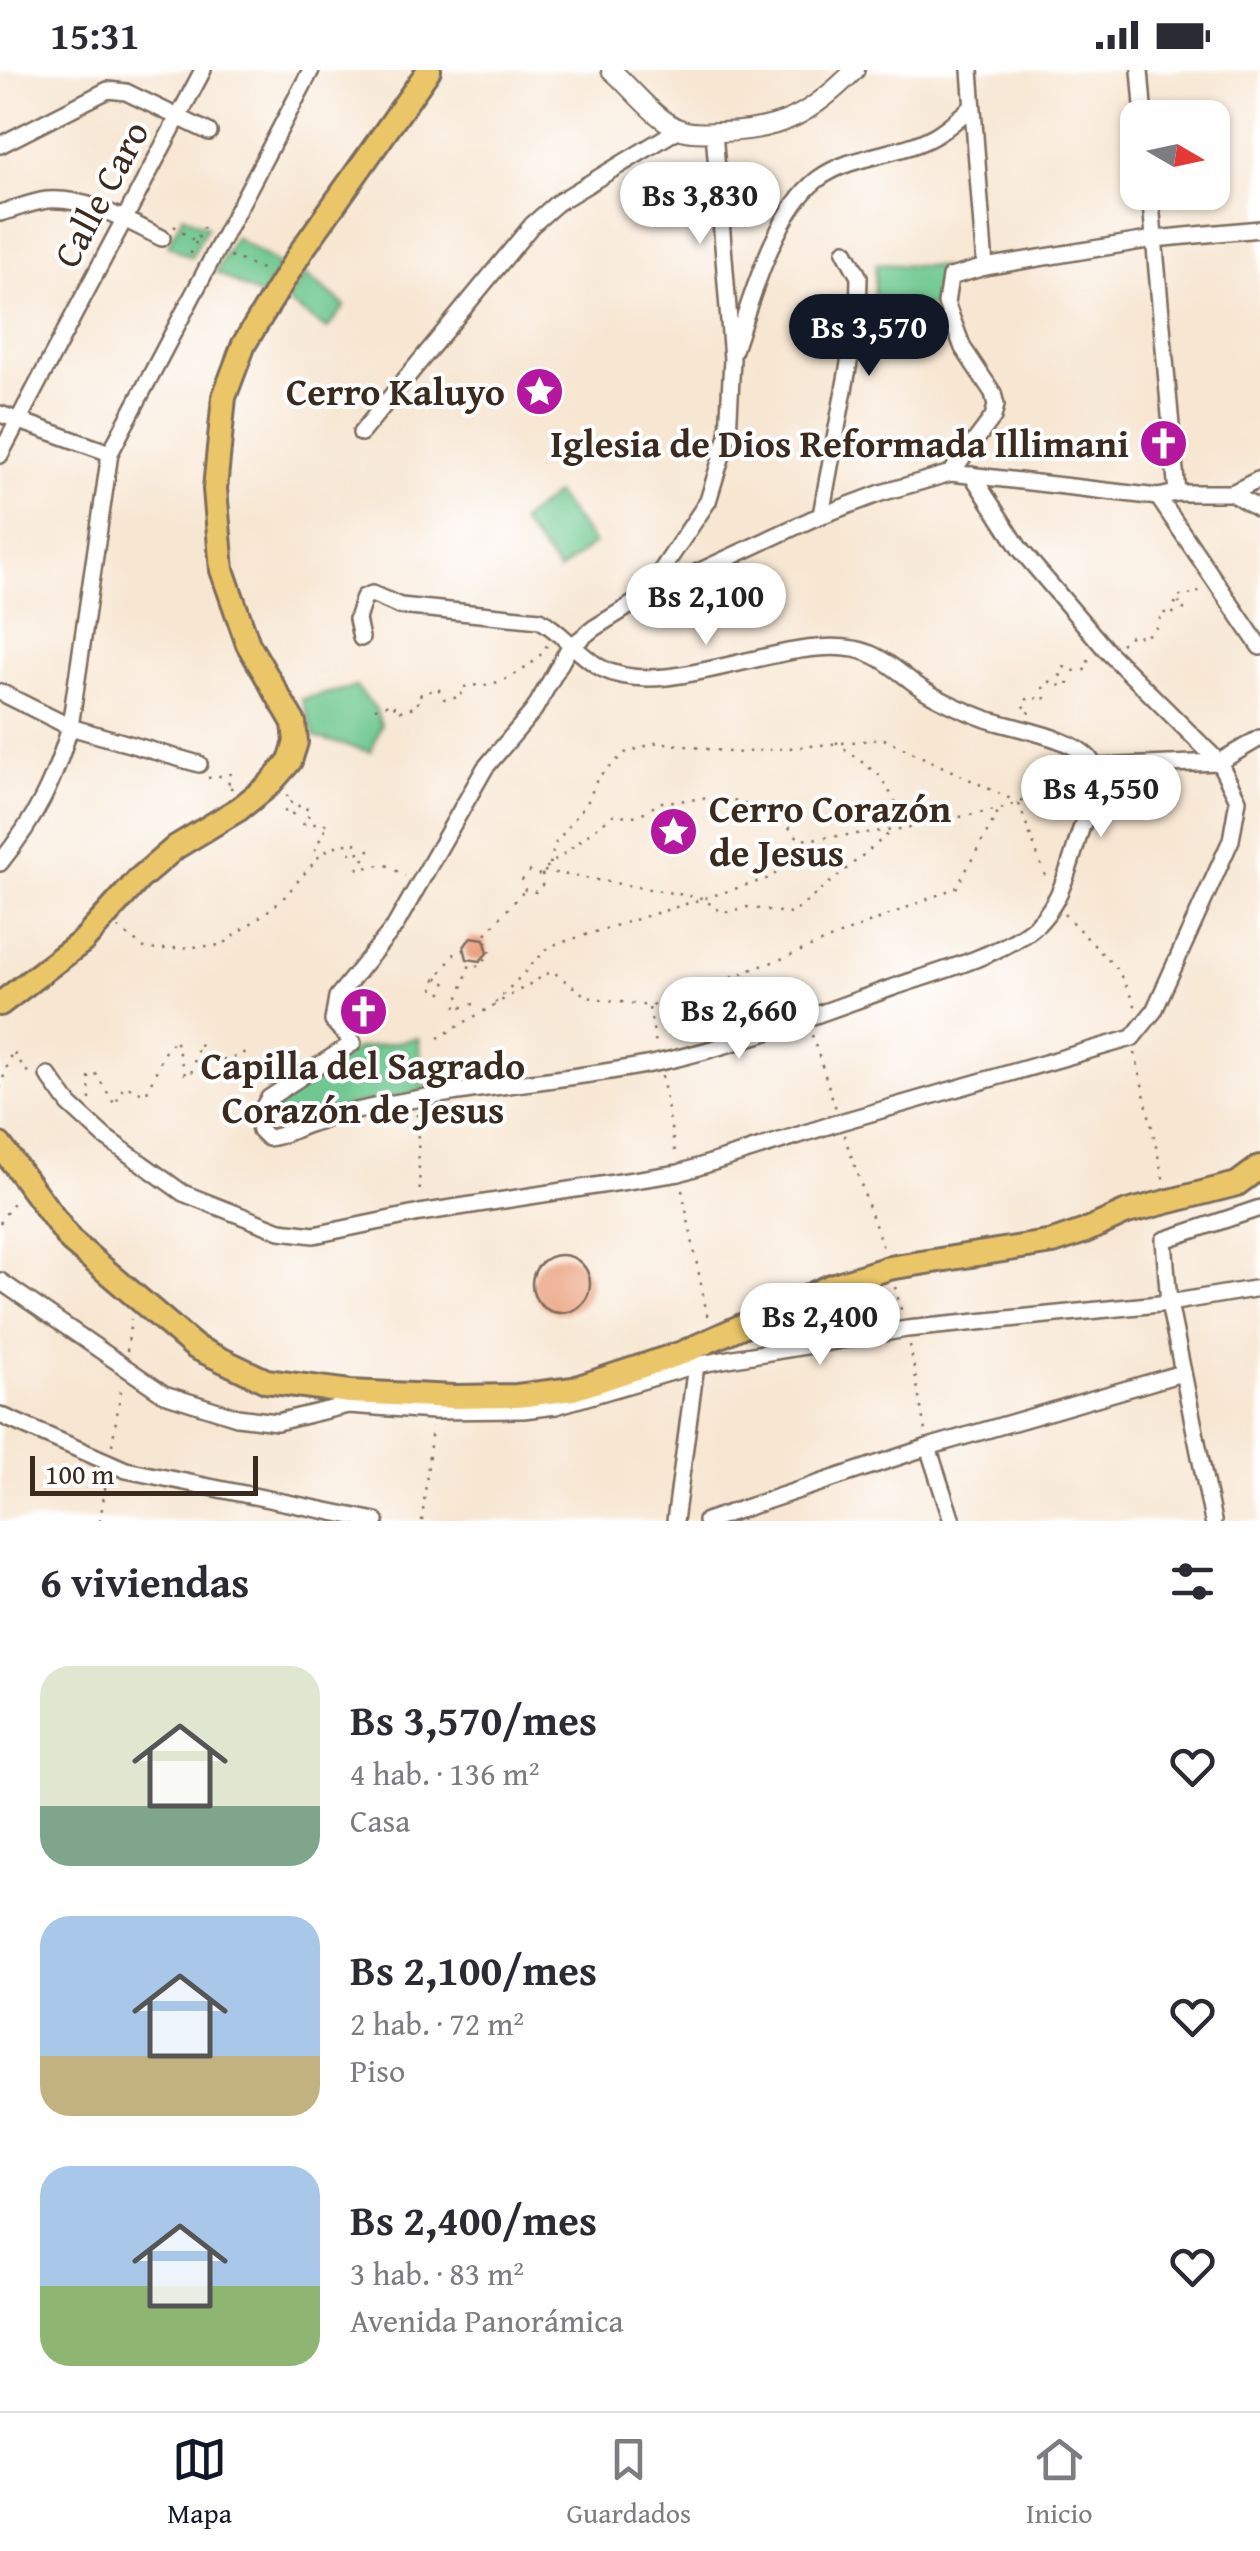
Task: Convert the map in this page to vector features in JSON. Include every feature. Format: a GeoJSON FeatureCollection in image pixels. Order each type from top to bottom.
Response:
{"type":"FeatureCollection","features":[{"type":"Feature","properties":{"kind":"main road"},"geometry":{"type":"LineString","coordinates":[[0,1004],[83,941],[139,879],[176,847],[239,809],[257,784],[290,761],[296,742],[294,722],[248,644],[222,570],[215,488],[224,398],[244,344],[302,250],[430,70]]}},
{"type":"Feature","properties":{"kind":"main road"},"geometry":{"type":"LineString","coordinates":[[0,1146],[72,1241],[195,1347],[266,1381],[349,1398],[574,1395],[712,1340],[832,1286],[890,1268],[1053,1242],[1127,1212],[1237,1184],[1260,1167]]}},
{"type":"Feature","properties":{"kind":"street","name":"Calle Caro"},"geometry":{"type":"LineString","coordinates":[[0,455],[202,70]]}},
{"type":"Feature","properties":{"kind":"street"},"geometry":{"type":"LineString","coordinates":[[0,864],[30,825],[59,766],[70,727],[110,453],[311,70]]}},
{"type":"Feature","properties":{"kind":"street"},"geometry":{"type":"LineString","coordinates":[[612,70],[679,130]]}},
{"type":"Feature","properties":{"kind":"street"},"geometry":{"type":"LineString","coordinates":[[360,434],[532,225],[557,202],[679,130],[714,132],[778,126],[806,114],[855,70]]}},
{"type":"Feature","properties":{"kind":"street"},"geometry":{"type":"LineString","coordinates":[[970,70],[984,268]]}},
{"type":"Feature","properties":{"kind":"street"},"geometry":{"type":"LineString","coordinates":[[1140,70],[1142,100]]}},
{"type":"Feature","properties":{"kind":"street"},"geometry":{"type":"LineString","coordinates":[[0,145],[108,90],[126,92],[209,132]]}},
{"type":"Feature","properties":{"kind":"street"},"geometry":{"type":"LineString","coordinates":[[732,359],[752,298],[798,198],[820,178],[870,156],[932,137],[970,108]]}},
{"type":"Feature","properties":{"kind":"street"},"geometry":{"type":"LineString","coordinates":[[644,597],[708,501],[728,435],[732,359],[714,132]]}},
{"type":"Feature","properties":{"kind":"street"},"geometry":{"type":"LineString","coordinates":[[0,213],[44,200],[66,200],[124,219],[162,238]]}},
{"type":"Feature","properties":{"kind":"street"},"geometry":{"type":"LineString","coordinates":[[1152,210],[1177,493]]}},
{"type":"Feature","properties":{"kind":"street"},"geometry":{"type":"LineString","coordinates":[[952,473],[993,417],[996,405],[993,393],[963,348],[946,303],[950,276],[1154,239],[1260,229]]}},
{"type":"Feature","properties":{"kind":"street"},"geometry":{"type":"LineString","coordinates":[[822,516],[858,314],[858,278],[845,251]]}},
{"type":"Feature","properties":{"kind":"street"},"geometry":{"type":"LineString","coordinates":[[0,414],[110,453]]}},
{"type":"Feature","properties":{"kind":"street"},"geometry":{"type":"LineString","coordinates":[[361,638],[358,619],[364,597],[372,594],[400,606],[540,620],[555,629],[574,644],[604,669],[641,677],[700,672],[829,646],[858,650],[886,660],[923,690],[999,723],[1072,747],[1087,756],[1095,767],[1095,788],[1056,905],[1026,935],[967,961],[806,1018],[660,1062],[417,1100],[310,1123],[277,1138],[268,1138],[260,1130],[257,1116],[269,1098],[354,1044],[332,1021],[337,997],[395,926],[484,768],[534,710],[574,644],[594,628],[644,597],[822,516],[880,493],[952,473],[1158,497],[1232,493],[1260,479]]}},
{"type":"Feature","properties":{"kind":"street"},"geometry":{"type":"LineString","coordinates":[[49,1077],[104,1136],[184,1193],[280,1231],[314,1235],[420,1213],[679,1173],[1132,1038],[1154,1012],[1231,840],[1238,800],[1219,762],[1107,651],[1020,549],[972,475]]}},
{"type":"Feature","properties":{"kind":"street"},"geometry":{"type":"LineString","coordinates":[[1232,493],[1260,510]]}},
{"type":"Feature","properties":{"kind":"street"},"geometry":{"type":"LineString","coordinates":[[1158,497],[1260,647]]}},
{"type":"Feature","properties":{"kind":"street"},"geometry":{"type":"LineString","coordinates":[[0,692],[70,727],[203,771]]}},
{"type":"Feature","properties":{"kind":"street"},"geometry":{"type":"LineString","coordinates":[[1095,767],[1219,762],[1260,738]]}},
{"type":"Feature","properties":{"kind":"street"},"geometry":{"type":"LineString","coordinates":[[1214,1521],[1169,1302],[1164,1240],[1260,1208]]}},
{"type":"Feature","properties":{"kind":"street"},"geometry":{"type":"LineString","coordinates":[[0,1281],[164,1394],[236,1417],[277,1422],[349,1398],[382,1407],[433,1411],[523,1410],[696,1365],[907,1330],[1169,1302],[1260,1288]]}},
{"type":"Feature","properties":{"kind":"street"},"geometry":{"type":"LineString","coordinates":[[675,1521],[696,1365]]}},
{"type":"Feature","properties":{"kind":"street"},"geometry":{"type":"LineString","coordinates":[[706,1521],[928,1447],[1182,1373]]}},
{"type":"Feature","properties":{"kind":"street"},"geometry":{"type":"LineString","coordinates":[[0,1415],[126,1470],[376,1521]]}},
{"type":"Feature","properties":{"kind":"street"},"geometry":{"type":"LineString","coordinates":[[928,1447],[952,1521]]}},
{"type":"Feature","properties":{"kind":"path"},"geometry":{"type":"LineString","coordinates":[[191,253],[203,228]]}},
{"type":"Feature","properties":{"kind":"path"},"geometry":{"type":"LineString","coordinates":[[184,236],[196,242]]}},
{"type":"Feature","properties":{"kind":"path"},"geometry":{"type":"LineString","coordinates":[[239,262],[268,271],[270,267]]}},
{"type":"Feature","properties":{"kind":"path"},"geometry":{"type":"LineString","coordinates":[[999,723],[1030,712],[1022,705],[1029,697],[1045,700],[1044,688],[1049,681],[1058,686],[1069,682],[1060,675],[1064,667],[1078,672],[1087,669],[1094,647],[1105,654],[1133,634],[1144,638],[1159,625],[1161,612],[1173,615],[1176,604],[1184,610],[1176,600],[1202,591],[1202,578],[1210,587],[1215,582]]}},
{"type":"Feature","properties":{"kind":"path"},"geometry":{"type":"LineString","coordinates":[[375,708],[392,703],[397,712],[418,706],[417,696],[438,688],[444,699],[462,697],[460,689],[471,683],[486,685],[523,669],[541,656],[555,629]]}},
{"type":"Feature","properties":{"kind":"path"},"geometry":{"type":"LineString","coordinates":[[550,865],[555,844],[588,801],[598,777],[625,753],[658,742],[736,753],[884,739],[1018,803],[1056,905]]}},
{"type":"Feature","properties":{"kind":"path"},"geometry":{"type":"LineString","coordinates":[[835,741],[880,776],[910,826]]}},
{"type":"Feature","properties":{"kind":"path"},"geometry":{"type":"LineString","coordinates":[[490,1008],[550,946],[773,877],[800,840],[894,830],[1000,809],[1018,803],[1056,770],[1095,767]]}},
{"type":"Feature","properties":{"kind":"path"},"geometry":{"type":"LineString","coordinates":[[203,771],[231,774],[227,789],[257,784],[274,798],[283,793],[293,800],[284,813],[292,814],[300,804],[311,812],[303,824],[328,824],[315,848],[322,854]]}},
{"type":"Feature","properties":{"kind":"path"},"geometry":{"type":"LineString","coordinates":[[541,873],[613,815],[637,816],[662,802],[725,797],[779,816],[800,840]]}},
{"type":"Feature","properties":{"kind":"path"},"geometry":{"type":"LineString","coordinates":[[438,1038],[552,971],[588,997],[649,1006],[781,959],[956,887],[1000,809]]}},
{"type":"Feature","properties":{"kind":"path"},"geometry":{"type":"LineString","coordinates":[[525,890],[522,880],[530,871],[702,898],[723,913],[747,907],[792,914],[894,830]]}},
{"type":"Feature","properties":{"kind":"path"},"geometry":{"type":"LineString","coordinates":[[105,918],[148,950],[222,945],[281,901],[322,854],[338,845],[356,843],[350,854],[369,850],[358,869],[385,864],[418,883]]}},
{"type":"Feature","properties":{"kind":"path"},"geometry":{"type":"LineString","coordinates":[[525,890],[536,892],[543,884],[541,873]]}},
{"type":"Feature","properties":{"kind":"path"},"geometry":{"type":"LineString","coordinates":[[474,1004],[455,1010],[470,964],[479,966],[490,952],[484,936],[525,890]]}},
{"type":"Feature","properties":{"kind":"path"},"geometry":{"type":"LineString","coordinates":[[437,978],[456,952],[465,950]]}},
{"type":"Feature","properties":{"kind":"path"},"geometry":{"type":"LineString","coordinates":[[649,1006],[712,1340]]}},
{"type":"Feature","properties":{"kind":"path"},"geometry":{"type":"LineString","coordinates":[[806,1018],[890,1268],[907,1330],[928,1447]]}},
{"type":"Feature","properties":{"kind":"path"},"geometry":{"type":"LineString","coordinates":[[82,1116],[89,1116],[88,1077],[92,1073],[115,1106],[124,1086],[146,1094],[164,1051],[176,1039],[185,1074],[191,1074],[200,1044],[213,1061],[237,1058],[248,1050]]}},
{"type":"Feature","properties":{"kind":"path"},"geometry":{"type":"LineString","coordinates":[[0,1088],[12,1051],[28,1076],[43,1084],[49,1077]]}},
{"type":"Feature","properties":{"kind":"path"},"geometry":{"type":"LineString","coordinates":[[417,1100],[420,1213]]}},
{"type":"Feature","properties":{"kind":"path"},"geometry":{"type":"LineString","coordinates":[[0,1223],[26,1183]]}},
{"type":"Feature","properties":{"kind":"path"},"geometry":{"type":"LineString","coordinates":[[100,1521],[134,1298]]}},
{"type":"Feature","properties":{"kind":"path"},"geometry":{"type":"LineString","coordinates":[[422,1521],[433,1411]]}},
{"type":"Feature","properties":{"kind":"green space"},"geometry":{"type":"Polygon","coordinates":[[[183,215],[207,227],[191,257],[168,245],[183,215]]]}},
{"type":"Feature","properties":{"kind":"green space"},"geometry":{"type":"Polygon","coordinates":[[[235,237],[280,265],[262,297],[216,272],[235,237]]]}},
{"type":"Feature","properties":{"kind":"green space"},"geometry":{"type":"Polygon","coordinates":[[[876,264],[942,267],[940,307],[874,304],[876,264]]]}},
{"type":"Feature","properties":{"kind":"green space"},"geometry":{"type":"Polygon","coordinates":[[[305,274],[345,306],[327,329],[287,302],[305,274]]]}},
{"type":"Feature","properties":{"kind":"green space"},"geometry":{"type":"Polygon","coordinates":[[[555,494],[594,543],[559,571],[520,522],[555,494]]]}},
{"type":"Feature","properties":{"kind":"green space"},"geometry":{"type":"Polygon","coordinates":[[[356,687],[375,708],[381,725],[371,752],[315,737],[302,699],[356,687]]]}},
{"type":"Feature","properties":{"kind":"green space"},"geometry":{"type":"Polygon","coordinates":[[[418,1038],[426,1091],[314,1113],[277,1127],[272,1121],[276,1104],[332,1062],[357,1049],[418,1038]]]}},
{"type":"Feature","properties":{"kind":"building"},"geometry":{"type":"Polygon","coordinates":[[[471,937],[484,939],[488,952],[480,961],[467,959],[464,947],[471,937]]]}},
{"type":"Feature","properties":{"kind":"building"},"geometry":{"type":"Polygon","coordinates":[[[561,1255],[582,1263],[590,1284],[582,1305],[561,1313],[540,1305],[532,1284],[540,1263],[561,1255]]]}},
{"type":"Feature","properties":{"kind":"place","name":"Cerro Kaluyo"},"geometry":{"type":"Point","coordinates":[540,392]}},
{"type":"Feature","properties":{"kind":"place","name":"Iglesia de Dios Reformada Illimani"},"geometry":{"type":"Point","coordinates":[1164,444]}},
{"type":"Feature","properties":{"kind":"place","name":"Cerro Corazón de Jesus"},"geometry":{"type":"Point","coordinates":[674,831]}},
{"type":"Feature","properties":{"kind":"place","name":"Capilla del Sagrado Corazón de Jesus"},"geometry":{"type":"Point","coordinates":[363,1012]}}]}
